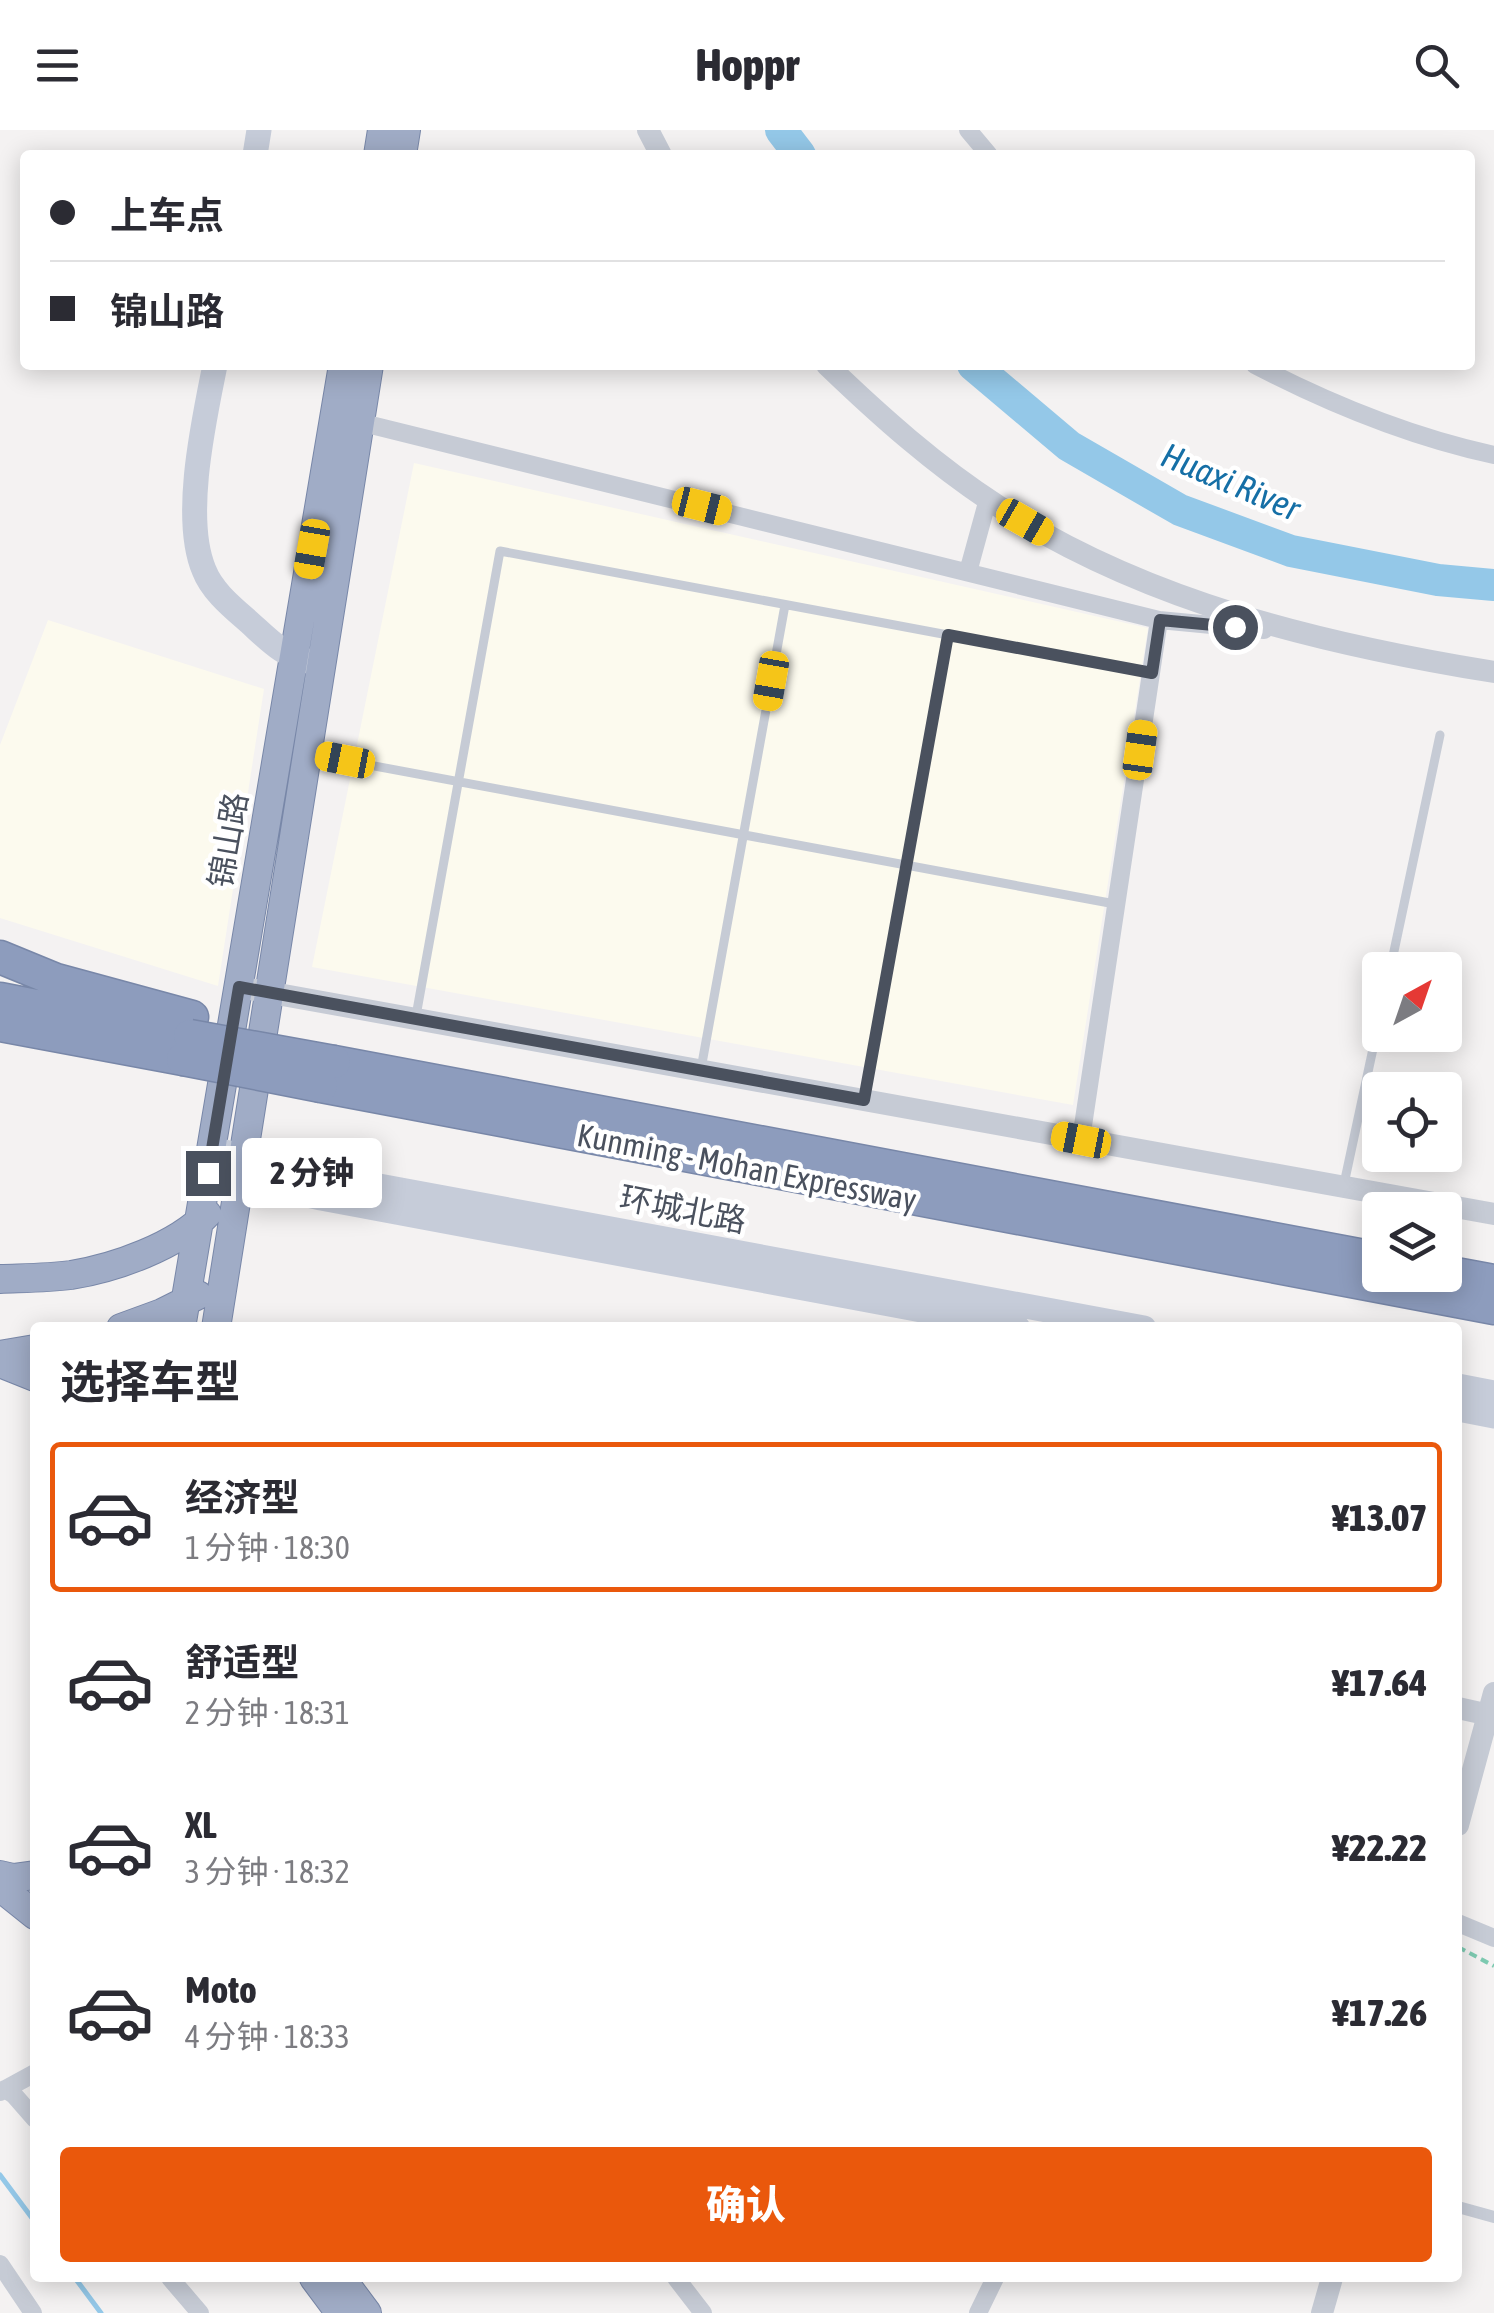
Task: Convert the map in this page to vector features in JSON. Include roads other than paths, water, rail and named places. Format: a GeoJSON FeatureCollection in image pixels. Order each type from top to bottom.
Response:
{"type":"FeatureCollection","features":[{"type":"Feature","properties":{"kind":"highway","name":"锦山路"},"geometry":{"type":"LineString","coordinates":[[217,1322],[307,753],[308,662],[342,370]]}},
{"type":"Feature","properties":{"kind":"highway","name":"锦山路"},"geometry":{"type":"LineString","coordinates":[[183,1315],[239,987],[360,422],[367,370]]}},
{"type":"Feature","properties":{"kind":"highway"},"geometry":{"type":"LineString","coordinates":[[0,957],[188,1038]]}},
{"type":"Feature","properties":{"kind":"highway","name":"Kunming - Mohan Expressway"},"geometry":{"type":"LineString","coordinates":[[0,999],[1494,1308]]}},
{"type":"Feature","properties":{"kind":"highway","name":"Kunming - Mohan Expressway"},"geometry":{"type":"LineString","coordinates":[[0,1025],[188,1038]]}},
{"type":"Feature","properties":{"kind":"highway"},"geometry":{"type":"LineString","coordinates":[[0,1048],[127,1064],[188,1038]]}},
{"type":"Feature","properties":{"kind":"highway","name":"Kunming - Mohan Expressway"},"geometry":{"type":"LineString","coordinates":[[330,1066],[1362,1257]]}},
{"type":"Feature","properties":{"kind":"highway"},"geometry":{"type":"LineString","coordinates":[[0,1278],[49,1278],[97,1270],[149,1251],[199,1223],[241,1168]]}},
{"type":"Feature","properties":{"kind":"highway"},"geometry":{"type":"LineString","coordinates":[[1462,1275],[1494,1281]]}},
{"type":"Feature","properties":{"kind":"highway"},"geometry":{"type":"LineString","coordinates":[[150,1322],[183,1315],[224,1280]]}},
{"type":"Feature","properties":{"kind":"highway"},"geometry":{"type":"LineString","coordinates":[[0,1355],[30,1350]]}},
{"type":"Feature","properties":{"kind":"highway"},"geometry":{"type":"LineString","coordinates":[[0,1364],[30,1376]]}},
{"type":"Feature","properties":{"kind":"highway"},"geometry":{"type":"LineString","coordinates":[[0,1875],[30,1876]]}},
{"type":"Feature","properties":{"kind":"highway"},"geometry":{"type":"LineString","coordinates":[[0,1887],[30,1911]]}},
{"type":"Feature","properties":{"kind":"highway"},"geometry":{"type":"LineString","coordinates":[[317,2282],[340,2313]]}},
{"type":"Feature","properties":{"kind":"highway"},"geometry":{"type":"LineString","coordinates":[[344,2282],[367,2313]]}},
{"type":"Feature","properties":{"kind":"main road"},"geometry":{"type":"LineString","coordinates":[[214,370],[202,429],[195,503],[196,537],[204,572],[224,599],[281,651],[308,662]]}},
{"type":"Feature","properties":{"kind":"main road","name":"环城北路"},"geometry":{"type":"LineString","coordinates":[[210,1161],[340,1202],[986,1322]]}},
{"type":"Feature","properties":{"kind":"main road","name":"环城北路"},"geometry":{"type":"LineString","coordinates":[[241,1168],[325,1176],[1112,1322]]}},
{"type":"Feature","properties":{"kind":"main road"},"geometry":{"type":"LineString","coordinates":[[1462,1387],[1494,1393]]}},
{"type":"Feature","properties":{"kind":"main road"},"geometry":{"type":"LineString","coordinates":[[1462,1411],[1494,1416]]}},
{"type":"Feature","properties":{"kind":"street"},"geometry":{"type":"LineString","coordinates":[[968,130],[985,150]]}},
{"type":"Feature","properties":{"kind":"street"},"geometry":{"type":"LineString","coordinates":[[832,370],[906,437],[988,499],[1053,539],[1135,578],[1229,612],[1311,634],[1494,672]]}},
{"type":"Feature","properties":{"kind":"street"},"geometry":{"type":"LineString","coordinates":[[1265,370],[1384,422],[1494,455]]}},
{"type":"Feature","properties":{"kind":"street"},"geometry":{"type":"LineString","coordinates":[[360,422],[1160,620],[1311,634]]}},
{"type":"Feature","properties":{"kind":"street"},"geometry":{"type":"LineString","coordinates":[[968,572],[988,499]]}},
{"type":"Feature","properties":{"kind":"street"},"geometry":{"type":"LineString","coordinates":[[1081,1140],[1160,620]]}},
{"type":"Feature","properties":{"kind":"street"},"geometry":{"type":"LineString","coordinates":[[239,987],[1494,1214]]}},
{"type":"Feature","properties":{"kind":"street"},"geometry":{"type":"LineString","coordinates":[[1462,1708],[1492,1708],[1462,1811]]}},
{"type":"Feature","properties":{"kind":"street"},"geometry":{"type":"LineString","coordinates":[[1462,1925],[1494,1938]]}},
{"type":"Feature","properties":{"kind":"street"},"geometry":{"type":"LineString","coordinates":[[3,2090],[30,2076]]}},
{"type":"Feature","properties":{"kind":"street"},"geometry":{"type":"LineString","coordinates":[[3,2090],[14,2095],[30,2113]]}},
{"type":"Feature","properties":{"kind":"street"},"geometry":{"type":"LineString","coordinates":[[1462,2208],[1494,2217]]}},
{"type":"Feature","properties":{"kind":"street"},"geometry":{"type":"LineString","coordinates":[[0,2264],[33,2313]]}},
{"type":"Feature","properties":{"kind":"street"},"geometry":{"type":"LineString","coordinates":[[173,2282],[200,2313]]}},
{"type":"Feature","properties":{"kind":"street"},"geometry":{"type":"LineString","coordinates":[[679,2282],[703,2313]]}},
{"type":"Feature","properties":{"kind":"street"},"geometry":{"type":"LineString","coordinates":[[978,2313],[993,2282]]}},
{"type":"Feature","properties":{"kind":"street"},"geometry":{"type":"LineString","coordinates":[[1322,2313],[1331,2282]]}},
{"type":"Feature","properties":{"kind":"lane"},"geometry":{"type":"LineString","coordinates":[[415,1019],[500,552],[1152,673]]}},
{"type":"Feature","properties":{"kind":"lane"},"geometry":{"type":"LineString","coordinates":[[700,1070],[785,604]]}},
{"type":"Feature","properties":{"kind":"lane"},"geometry":{"type":"LineString","coordinates":[[864,1100],[948,635]]}},
{"type":"Feature","properties":{"kind":"lane"},"geometry":{"type":"LineString","coordinates":[[1394,952],[1440,734]]}},
{"type":"Feature","properties":{"kind":"lane"},"geometry":{"type":"LineString","coordinates":[[307,753],[1116,904]]}},
{"type":"Feature","properties":{"kind":"lane"},"geometry":{"type":"LineString","coordinates":[[1343,1187],[1372,1052]]}},
{"type":"Feature","properties":{"kind":"waterway","name":"Huaxi River"},"geometry":{"type":"LineString","coordinates":[[781,130],[796,150]]}},
{"type":"Feature","properties":{"kind":"waterway","name":"Huaxi River"},"geometry":{"type":"LineString","coordinates":[[979,370],[1069,446],[1180,510],[1291,551],[1438,580],[1494,585]]}},
{"type":"Feature","properties":{"kind":"waterway"},"geometry":{"type":"LineString","coordinates":[[0,2175],[30,2215]]}},
{"type":"Feature","properties":{"kind":"waterway"},"geometry":{"type":"LineString","coordinates":[[78,2282],[101,2313]]}}]}
